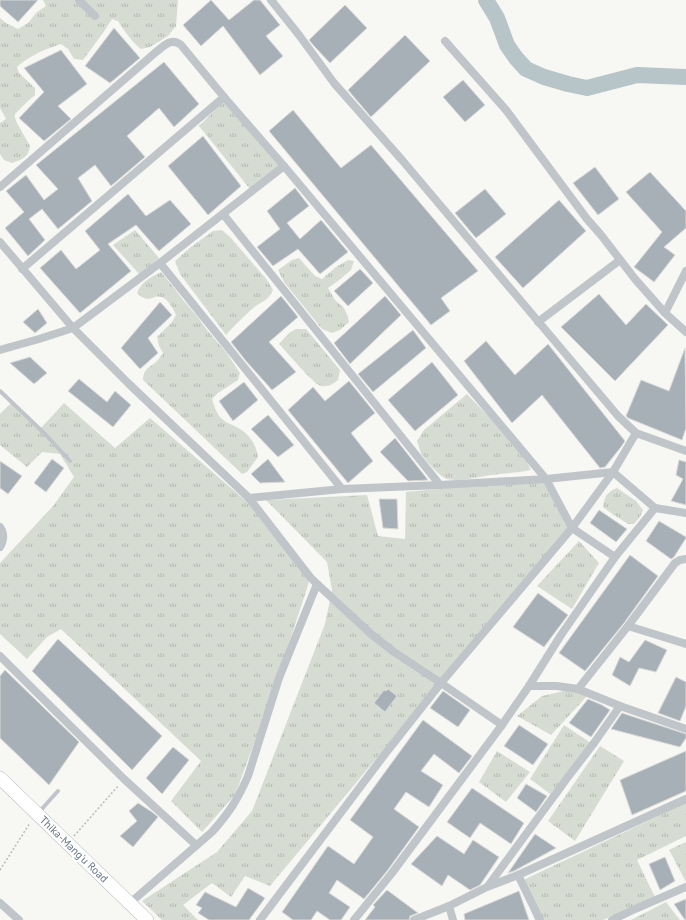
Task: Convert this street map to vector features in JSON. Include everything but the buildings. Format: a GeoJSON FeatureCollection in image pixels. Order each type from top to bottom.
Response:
{"type":"FeatureCollection","features":[{"type":"Feature","properties":{"kind":"highway","name":"Thika-Mang'u Road"},"geometry":{"type":"LineString","coordinates":[[0,778],[147,920]]}},
{"type":"Feature","properties":{"kind":"street"},"geometry":{"type":"LineString","coordinates":[[79,0],[95,16]]}},
{"type":"Feature","properties":{"kind":"street"},"geometry":{"type":"LineString","coordinates":[[271,0],[334,83],[407,166],[612,410],[636,433],[686,451]]}},
{"type":"Feature","properties":{"kind":"street"},"geometry":{"type":"LineString","coordinates":[[445,41],[506,110],[587,219],[635,279],[665,313],[686,332]]}},
{"type":"Feature","properties":{"kind":"street"},"geometry":{"type":"LineString","coordinates":[[0,187],[168,42],[177,42],[284,166],[546,480],[572,528],[615,557]]}},
{"type":"Feature","properties":{"kind":"street"},"geometry":{"type":"LineString","coordinates":[[22,269],[224,96]]}},
{"type":"Feature","properties":{"kind":"street"},"geometry":{"type":"LineString","coordinates":[[0,350],[73,328],[160,263],[284,166]]}},
{"type":"Feature","properties":{"kind":"street"},"geometry":{"type":"LineString","coordinates":[[222,214],[440,485]]}},
{"type":"Feature","properties":{"kind":"street"},"geometry":{"type":"LineString","coordinates":[[2,247],[73,328],[129,384],[249,498],[317,584],[371,634],[394,652],[502,725]]}},
{"type":"Feature","properties":{"kind":"street"},"geometry":{"type":"LineString","coordinates":[[538,322],[620,260]]}},
{"type":"Feature","properties":{"kind":"street"},"geometry":{"type":"LineString","coordinates":[[160,263],[342,489]]}},
{"type":"Feature","properties":{"kind":"street"},"geometry":{"type":"LineString","coordinates":[[665,313],[686,271]]}},
{"type":"Feature","properties":{"kind":"street"},"geometry":{"type":"LineString","coordinates":[[260,920],[385,754],[441,683],[572,528],[613,472],[636,433]]}},
{"type":"Feature","properties":{"kind":"street"},"geometry":{"type":"LineString","coordinates":[[249,498],[342,489],[546,480],[613,472],[655,508],[686,513]]}},
{"type":"Feature","properties":{"kind":"street"},"geometry":{"type":"LineString","coordinates":[[354,920],[392,873],[502,725],[561,635],[615,557],[655,508]]}},
{"type":"Feature","properties":{"kind":"street"},"geometry":{"type":"LineString","coordinates":[[0,527],[4,535],[4,540],[0,547]]}},
{"type":"Feature","properties":{"kind":"street"},"geometry":{"type":"LineString","coordinates":[[578,689],[675,563],[686,558]]}},
{"type":"Feature","properties":{"kind":"street"},"geometry":{"type":"LineString","coordinates":[[130,903],[212,832],[232,809],[248,776],[279,678],[317,584]]}},
{"type":"Feature","properties":{"kind":"street"},"geometry":{"type":"LineString","coordinates":[[628,626],[686,644]]}},
{"type":"Feature","properties":{"kind":"street"},"geometry":{"type":"LineString","coordinates":[[0,656],[124,779],[196,845]]}},
{"type":"Feature","properties":{"kind":"street"},"geometry":{"type":"LineString","coordinates":[[529,686],[557,686],[578,689],[620,706],[686,729]]}},
{"type":"Feature","properties":{"kind":"street"},"geometry":{"type":"LineString","coordinates":[[487,887],[620,706]]}},
{"type":"Feature","properties":{"kind":"street"},"geometry":{"type":"LineString","coordinates":[[414,920],[449,906],[487,887],[518,875],[686,799]]}},
{"type":"Feature","properties":{"kind":"street"},"geometry":{"type":"LineString","coordinates":[[518,875],[540,920]]}},
{"type":"Feature","properties":{"kind":"street"},"geometry":{"type":"LineString","coordinates":[[612,920],[686,887]]}},
{"type":"Feature","properties":{"kind":"street"},"geometry":{"type":"LineString","coordinates":[[0,903],[19,920]]}},
{"type":"Feature","properties":{"kind":"street"},"geometry":{"type":"LineString","coordinates":[[449,906],[453,920]]}},
{"type":"Feature","properties":{"kind":"lane"},"geometry":{"type":"LineString","coordinates":[[0,390],[70,461]]}},
{"type":"Feature","properties":{"kind":"lane"},"geometry":{"type":"LineString","coordinates":[[37,814],[58,791]]}},
{"type":"Feature","properties":{"kind":"path"},"geometry":{"type":"LineString","coordinates":[[67,843],[124,779]]}},
{"type":"Feature","properties":{"kind":"path"},"geometry":{"type":"LineString","coordinates":[[0,870],[23,833],[37,814]]}},
{"type":"Feature","properties":{"kind":"green space"},"geometry":{"type":"Polygon","coordinates":[[[43,0],[178,0],[176,26],[168,36],[150,47],[141,49],[128,36],[118,21],[112,19],[83,60],[74,59],[68,49],[61,44],[38,53],[17,67],[19,73],[35,88],[35,95],[14,115],[30,146],[28,153],[24,158],[12,163],[4,160],[0,154],[0,123],[6,119],[0,108],[0,18],[18,29],[28,23],[37,12],[46,6],[43,0]]]}},
{"type":"Feature","properties":{"kind":"green space"},"geometry":{"type":"Polygon","coordinates":[[[224,101],[279,165],[250,189],[199,126],[224,101]]]}},
{"type":"Feature","properties":{"kind":"green space"},"geometry":{"type":"Polygon","coordinates":[[[135,230],[159,258],[140,275],[113,245],[135,230]]]}},
{"type":"Feature","properties":{"kind":"green space"},"geometry":{"type":"Polygon","coordinates":[[[222,230],[231,238],[267,280],[273,290],[267,299],[255,306],[226,335],[180,274],[175,261],[213,231],[222,230]]]}},
{"type":"Feature","properties":{"kind":"green space"},"geometry":{"type":"Polygon","coordinates":[[[299,258],[315,276],[322,279],[336,267],[348,260],[354,261],[351,270],[328,288],[335,300],[344,308],[348,317],[349,322],[340,330],[332,333],[322,329],[284,282],[278,270],[292,260],[299,258]]]}},
{"type":"Feature","properties":{"kind":"green space"},"geometry":{"type":"Polygon","coordinates":[[[161,272],[226,352],[240,373],[238,380],[218,393],[212,399],[219,416],[226,422],[244,432],[250,438],[256,449],[258,457],[247,472],[242,474],[143,380],[145,371],[159,359],[163,353],[159,346],[157,337],[172,322],[176,315],[170,304],[164,298],[159,296],[148,299],[137,293],[144,283],[161,272]]]}},
{"type":"Feature","properties":{"kind":"green space"},"geometry":{"type":"Polygon","coordinates":[[[296,329],[306,329],[340,370],[338,380],[333,384],[329,386],[321,386],[317,384],[279,344],[289,333],[296,329]]]}},
{"type":"Feature","properties":{"kind":"green space"},"geometry":{"type":"Polygon","coordinates":[[[467,394],[491,419],[527,462],[531,470],[452,480],[444,478],[429,464],[421,453],[417,441],[424,430],[467,394]]]}},
{"type":"Feature","properties":{"kind":"green space"},"geometry":{"type":"Polygon","coordinates":[[[13,401],[40,429],[64,403],[115,448],[150,418],[253,507],[310,579],[275,686],[235,795],[202,832],[171,801],[201,761],[61,629],[47,637],[27,659],[0,634],[0,563],[53,506],[74,477],[60,454],[42,452],[27,467],[0,445],[0,414],[13,401]]]}},
{"type":"Feature","properties":{"kind":"green space"},"geometry":{"type":"Polygon","coordinates":[[[541,479],[571,525],[270,886],[245,876],[231,897],[212,883],[183,905],[198,920],[162,920],[142,901],[217,852],[252,811],[325,624],[332,590],[327,562],[266,500],[367,495],[378,536],[405,539],[406,492],[541,479]]]}},
{"type":"Feature","properties":{"kind":"green space"},"geometry":{"type":"Polygon","coordinates":[[[617,488],[636,501],[643,510],[640,517],[634,524],[628,524],[603,507],[604,500],[607,495],[617,488]]]}},
{"type":"Feature","properties":{"kind":"green space"},"geometry":{"type":"Polygon","coordinates":[[[579,541],[599,563],[572,609],[537,586],[579,541]]]}},
{"type":"Feature","properties":{"kind":"green space"},"geometry":{"type":"Polygon","coordinates":[[[568,690],[589,694],[551,735],[517,716],[542,696],[568,690]]]}},
{"type":"Feature","properties":{"kind":"green space"},"geometry":{"type":"Polygon","coordinates":[[[564,725],[594,745],[557,799],[530,779],[564,725]]]}},
{"type":"Feature","properties":{"kind":"green space"},"geometry":{"type":"Polygon","coordinates":[[[600,746],[624,761],[575,841],[548,821],[600,746]]]}},
{"type":"Feature","properties":{"kind":"green space"},"geometry":{"type":"Polygon","coordinates":[[[497,751],[530,772],[506,802],[479,782],[497,751]]]}},
{"type":"Feature","properties":{"kind":"green space"},"geometry":{"type":"Polygon","coordinates":[[[686,803],[686,836],[637,860],[655,897],[603,920],[535,920],[519,882],[686,803]]]}},
{"type":"Feature","properties":{"kind":"green space"},"geometry":{"type":"Polygon","coordinates":[[[686,842],[686,882],[669,850],[686,842]]]}},
{"type":"Feature","properties":{"kind":"green space"},"geometry":{"type":"Polygon","coordinates":[[[666,902],[680,920],[631,920],[666,902]]]}},
{"type":"Feature","properties":{"kind":"waterway"},"geometry":{"type":"LineString","coordinates":[[486,0],[497,18],[507,45],[516,58],[526,69],[544,77],[587,88],[637,75],[686,77]]}}]}
